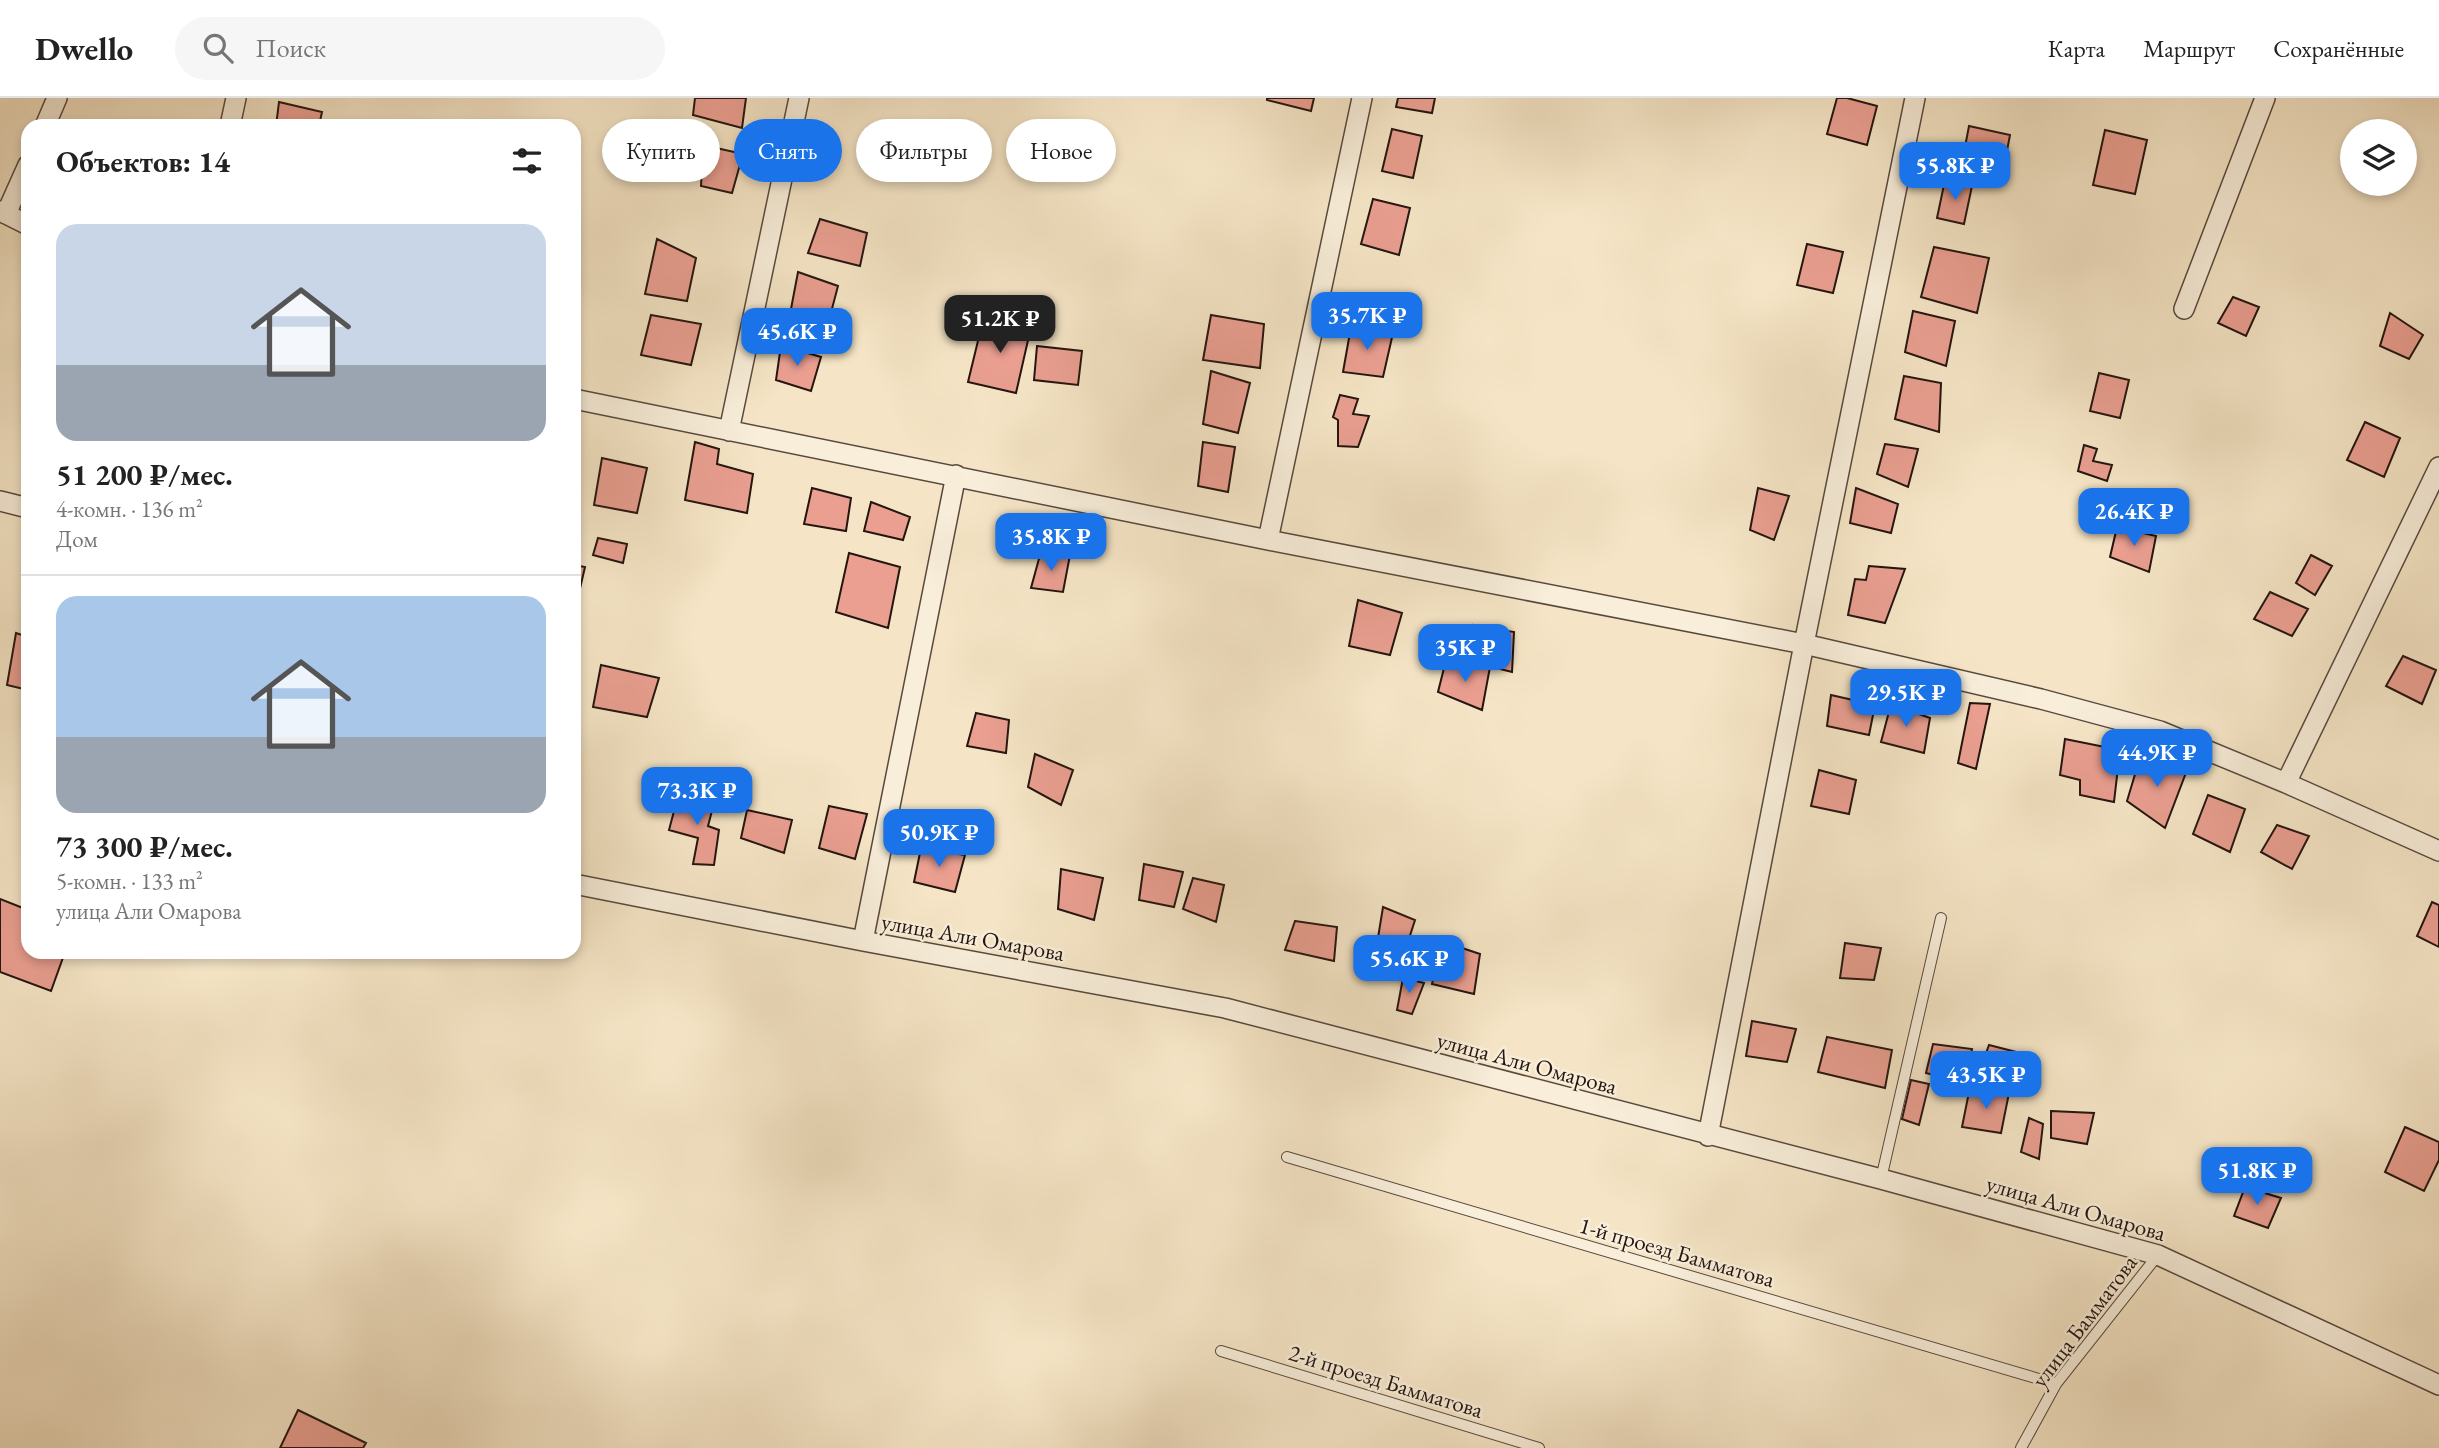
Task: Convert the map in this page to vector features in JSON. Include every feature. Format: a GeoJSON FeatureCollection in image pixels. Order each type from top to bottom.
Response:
{"type":"FeatureCollection","features":[{"type":"Feature","properties":{"kind":"street"},"geometry":{"type":"LineString","coordinates":[[48,119],[57,98]]}},
{"type":"Feature","properties":{"kind":"street"},"geometry":{"type":"LineString","coordinates":[[232,119],[236,98]]}},
{"type":"Feature","properties":{"kind":"street"},"geometry":{"type":"LineString","coordinates":[[729,431],[799,98]]}},
{"type":"Feature","properties":{"kind":"street"},"geometry":{"type":"LineString","coordinates":[[1268,540],[1362,98]]}},
{"type":"Feature","properties":{"kind":"street"},"geometry":{"type":"LineString","coordinates":[[1708,1136],[1915,98]]}},
{"type":"Feature","properties":{"kind":"street"},"geometry":{"type":"LineString","coordinates":[[2184,309],[2265,98]]}},
{"type":"Feature","properties":{"kind":"street"},"geometry":{"type":"LineString","coordinates":[[21,178],[3,213],[21,222]]}},
{"type":"Feature","properties":{"kind":"street"},"geometry":{"type":"LineString","coordinates":[[581,400],[1268,540],[1804,644],[2041,699],[2160,731],[2439,851]]}},
{"type":"Feature","properties":{"kind":"street"},"geometry":{"type":"LineString","coordinates":[[2286,783],[2439,467]]}},
{"type":"Feature","properties":{"kind":"street"},"geometry":{"type":"LineString","coordinates":[[863,941],[956,475]]}},
{"type":"Feature","properties":{"kind":"street"},"geometry":{"type":"LineString","coordinates":[[0,500],[21,506]]}},
{"type":"Feature","properties":{"kind":"street","name":"улица Али Омарова"},"geometry":{"type":"LineString","coordinates":[[581,885],[1225,1008],[1881,1179],[2158,1255],[2439,1385]]}},
{"type":"Feature","properties":{"kind":"lane"},"geometry":{"type":"LineString","coordinates":[[1881,1179],[1941,918]]}},
{"type":"Feature","properties":{"kind":"lane","name":"1-й проезд Бамматова"},"geometry":{"type":"LineString","coordinates":[[1287,1157],[2056,1384]]}},
{"type":"Feature","properties":{"kind":"lane","name":"улица Бамматова"},"geometry":{"type":"LineString","coordinates":[[2021,1448],[2056,1384],[2158,1255]]}},
{"type":"Feature","properties":{"kind":"lane","name":"2-й проезд Бамматова"},"geometry":{"type":"LineString","coordinates":[[1221,1350],[1539,1448]]}},
{"type":"Feature","properties":{"kind":"building"},"geometry":{"type":"Polygon","coordinates":[[[695,98],[746,98],[743,119],[734,119],[734,126],[720,122],[720,119],[693,115],[695,98]]]}},
{"type":"Feature","properties":{"kind":"building"},"geometry":{"type":"Polygon","coordinates":[[[1267,98],[1314,98],[1311,111],[1267,98]]]}},
{"type":"Feature","properties":{"kind":"building"},"geometry":{"type":"Polygon","coordinates":[[[1398,98],[1435,98],[1432,113],[1396,107],[1398,98]]]}},
{"type":"Feature","properties":{"kind":"building"},"geometry":{"type":"Polygon","coordinates":[[[1837,98],[1877,106],[1867,145],[1827,134],[1837,98]]]}},
{"type":"Feature","properties":{"kind":"building"},"geometry":{"type":"Polygon","coordinates":[[[279,102],[322,112],[320,119],[277,119],[279,102]]]}},
{"type":"Feature","properties":{"kind":"building"},"geometry":{"type":"Polygon","coordinates":[[[1969,126],[2010,135],[2002,177],[1961,168],[1969,126]]]}},
{"type":"Feature","properties":{"kind":"building"},"geometry":{"type":"Polygon","coordinates":[[[1392,129],[1422,136],[1413,178],[1382,171],[1392,129]]]}},
{"type":"Feature","properties":{"kind":"building"},"geometry":{"type":"Polygon","coordinates":[[[2105,130],[2147,140],[2135,194],[2093,185],[2105,130]]]}},
{"type":"Feature","properties":{"kind":"building"},"geometry":{"type":"Polygon","coordinates":[[[720,149],[734,152],[735,182],[732,193],[701,186],[701,182],[720,182],[720,149]]]}},
{"type":"Feature","properties":{"kind":"building"},"geometry":{"type":"Polygon","coordinates":[[[1945,180],[1972,186],[1964,224],[1937,218],[1945,180]]]}},
{"type":"Feature","properties":{"kind":"building"},"geometry":{"type":"Polygon","coordinates":[[[1373,199],[1410,208],[1399,255],[1361,244],[1373,199]]]}},
{"type":"Feature","properties":{"kind":"building"},"geometry":{"type":"Polygon","coordinates":[[[820,219],[867,233],[860,266],[808,253],[820,219]]]}},
{"type":"Feature","properties":{"kind":"building"},"geometry":{"type":"Polygon","coordinates":[[[657,239],[696,258],[687,301],[645,294],[657,239]]]}},
{"type":"Feature","properties":{"kind":"building"},"geometry":{"type":"Polygon","coordinates":[[[1807,244],[1843,252],[1833,293],[1797,285],[1807,244]]]}},
{"type":"Feature","properties":{"kind":"building"},"geometry":{"type":"Polygon","coordinates":[[[1934,247],[1989,258],[1977,313],[1921,297],[1934,247]]]}},
{"type":"Feature","properties":{"kind":"building"},"geometry":{"type":"Polygon","coordinates":[[[798,272],[838,286],[828,324],[791,309],[798,272]]]}},
{"type":"Feature","properties":{"kind":"building"},"geometry":{"type":"Polygon","coordinates":[[[2233,297],[2259,307],[2246,336],[2218,323],[2233,297]]]}},
{"type":"Feature","properties":{"kind":"building"},"geometry":{"type":"Polygon","coordinates":[[[1913,311],[1955,321],[1946,366],[1905,352],[1913,311]]]}},
{"type":"Feature","properties":{"kind":"building"},"geometry":{"type":"Polygon","coordinates":[[[2390,313],[2423,335],[2409,359],[2380,346],[2390,313]]]}},
{"type":"Feature","properties":{"kind":"building"},"geometry":{"type":"Polygon","coordinates":[[[651,315],[701,324],[691,365],[641,355],[651,315]]]}},
{"type":"Feature","properties":{"kind":"building"},"geometry":{"type":"Polygon","coordinates":[[[1211,315],[1264,324],[1260,368],[1203,360],[1211,315]]]}},
{"type":"Feature","properties":{"kind":"building"},"geometry":{"type":"Polygon","coordinates":[[[984,316],[1031,327],[1016,393],[968,382],[984,316]]]}},
{"type":"Feature","properties":{"kind":"building"},"geometry":{"type":"Polygon","coordinates":[[[1351,327],[1393,333],[1383,377],[1343,372],[1351,327]]]}},
{"type":"Feature","properties":{"kind":"building"},"geometry":{"type":"Polygon","coordinates":[[[781,345],[821,357],[811,391],[776,380],[781,345]]]}},
{"type":"Feature","properties":{"kind":"building"},"geometry":{"type":"Polygon","coordinates":[[[1037,346],[1082,351],[1078,385],[1034,380],[1037,346]]]}},
{"type":"Feature","properties":{"kind":"building"},"geometry":{"type":"Polygon","coordinates":[[[1211,371],[1250,383],[1238,433],[1203,424],[1211,371]]]}},
{"type":"Feature","properties":{"kind":"building"},"geometry":{"type":"Polygon","coordinates":[[[2099,373],[2129,380],[2120,418],[2090,411],[2099,373]]]}},
{"type":"Feature","properties":{"kind":"building"},"geometry":{"type":"Polygon","coordinates":[[[1904,376],[1941,383],[1939,432],[1895,419],[1904,376]]]}},
{"type":"Feature","properties":{"kind":"building"},"geometry":{"type":"Polygon","coordinates":[[[1340,395],[1358,399],[1353,414],[1369,416],[1358,447],[1338,446],[1338,420],[1333,417],[1340,395]]]}},
{"type":"Feature","properties":{"kind":"building"},"geometry":{"type":"Polygon","coordinates":[[[2365,422],[2400,438],[2384,477],[2347,460],[2365,422]]]}},
{"type":"Feature","properties":{"kind":"building"},"geometry":{"type":"Polygon","coordinates":[[[695,442],[719,449],[717,464],[753,474],[747,513],[685,500],[695,442]]]}},
{"type":"Feature","properties":{"kind":"building"},"geometry":{"type":"Polygon","coordinates":[[[1203,442],[1235,447],[1228,492],[1198,486],[1203,442]]]}},
{"type":"Feature","properties":{"kind":"building"},"geometry":{"type":"Polygon","coordinates":[[[1885,444],[1918,449],[1908,487],[1877,474],[1885,444]]]}},
{"type":"Feature","properties":{"kind":"building"},"geometry":{"type":"Polygon","coordinates":[[[2084,445],[2097,449],[2093,461],[2112,465],[2107,481],[2078,471],[2084,445]]]}},
{"type":"Feature","properties":{"kind":"building"},"geometry":{"type":"Polygon","coordinates":[[[602,458],[647,468],[637,513],[594,505],[602,458]]]}},
{"type":"Feature","properties":{"kind":"building"},"geometry":{"type":"Polygon","coordinates":[[[812,488],[851,498],[846,531],[804,524],[812,488]]]}},
{"type":"Feature","properties":{"kind":"building"},"geometry":{"type":"Polygon","coordinates":[[[1758,488],[1789,496],[1774,540],[1750,530],[1758,488]]]}},
{"type":"Feature","properties":{"kind":"building"},"geometry":{"type":"Polygon","coordinates":[[[1856,488],[1898,504],[1891,533],[1850,523],[1856,488]]]}},
{"type":"Feature","properties":{"kind":"building"},"geometry":{"type":"Polygon","coordinates":[[[871,502],[910,517],[903,540],[864,531],[871,502]]]}},
{"type":"Feature","properties":{"kind":"building"},"geometry":{"type":"Polygon","coordinates":[[[2117,527],[2156,536],[2149,572],[2110,557],[2117,527]]]}},
{"type":"Feature","properties":{"kind":"building"},"geometry":{"type":"Polygon","coordinates":[[[598,538],[627,544],[623,563],[593,555],[598,538]]]}},
{"type":"Feature","properties":{"kind":"building"},"geometry":{"type":"Polygon","coordinates":[[[849,553],[900,567],[888,628],[836,612],[849,553]]]}},
{"type":"Feature","properties":{"kind":"building"},"geometry":{"type":"Polygon","coordinates":[[[1040,555],[1070,555],[1063,592],[1031,588],[1040,555]]]}},
{"type":"Feature","properties":{"kind":"building"},"geometry":{"type":"Polygon","coordinates":[[[2311,555],[2332,566],[2315,595],[2296,583],[2311,555]]]}},
{"type":"Feature","properties":{"kind":"building"},"geometry":{"type":"Polygon","coordinates":[[[581,566],[585,567],[581,584],[581,566]]]}},
{"type":"Feature","properties":{"kind":"building"},"geometry":{"type":"Polygon","coordinates":[[[1869,566],[1905,569],[1885,623],[1848,615],[1855,579],[1866,580],[1869,566]]]}},
{"type":"Feature","properties":{"kind":"building"},"geometry":{"type":"Polygon","coordinates":[[[2270,592],[2308,609],[2292,636],[2254,619],[2270,592]]]}},
{"type":"Feature","properties":{"kind":"building"},"geometry":{"type":"Polygon","coordinates":[[[1358,600],[1402,613],[1390,655],[1349,646],[1358,600]]]}},
{"type":"Feature","properties":{"kind":"building"},"geometry":{"type":"Polygon","coordinates":[[[1473,625],[1514,632],[1512,672],[1468,661],[1473,625]]]}},
{"type":"Feature","properties":{"kind":"building"},"geometry":{"type":"Polygon","coordinates":[[[16,633],[21,635],[21,688],[7,685],[16,633]]]}},
{"type":"Feature","properties":{"kind":"building"},"geometry":{"type":"Polygon","coordinates":[[[2403,656],[2436,670],[2422,704],[2386,686],[2403,656]]]}},
{"type":"Feature","properties":{"kind":"building"},"geometry":{"type":"Polygon","coordinates":[[[1445,664],[1490,667],[1482,710],[1438,692],[1445,664]]]}},
{"type":"Feature","properties":{"kind":"building"},"geometry":{"type":"Polygon","coordinates":[[[601,665],[659,678],[647,717],[593,707],[601,665]]]}},
{"type":"Feature","properties":{"kind":"building"},"geometry":{"type":"Polygon","coordinates":[[[1831,695],[1875,705],[1869,735],[1827,726],[1831,695]]]}},
{"type":"Feature","properties":{"kind":"building"},"geometry":{"type":"Polygon","coordinates":[[[1970,703],[1990,704],[1976,769],[1958,763],[1970,703]]]}},
{"type":"Feature","properties":{"kind":"building"},"geometry":{"type":"Polygon","coordinates":[[[1891,704],[1930,718],[1924,753],[1881,742],[1891,704]]]}},
{"type":"Feature","properties":{"kind":"building"},"geometry":{"type":"Polygon","coordinates":[[[976,713],[1009,720],[1006,753],[967,746],[976,713]]]}},
{"type":"Feature","properties":{"kind":"building"},"geometry":{"type":"Polygon","coordinates":[[[2065,739],[2120,750],[2114,802],[2080,795],[2080,780],[2060,775],[2065,739]]]}},
{"type":"Feature","properties":{"kind":"building"},"geometry":{"type":"Polygon","coordinates":[[[1035,754],[1073,770],[1061,805],[1028,787],[1035,754]]]}},
{"type":"Feature","properties":{"kind":"building"},"geometry":{"type":"Polygon","coordinates":[[[2158,757],[2187,770],[2165,828],[2127,801],[2139,761],[2147,765],[2158,757]]]}},
{"type":"Feature","properties":{"kind":"building"},"geometry":{"type":"Polygon","coordinates":[[[1819,770],[1856,780],[1849,814],[1811,806],[1819,770]]]}},
{"type":"Feature","properties":{"kind":"building"},"geometry":{"type":"Polygon","coordinates":[[[2208,795],[2245,809],[2230,852],[2193,834],[2208,795]]]}},
{"type":"Feature","properties":{"kind":"building"},"geometry":{"type":"Polygon","coordinates":[[[678,796],[714,803],[708,826],[719,830],[714,865],[693,864],[698,838],[669,830],[678,796]]]}},
{"type":"Feature","properties":{"kind":"building"},"geometry":{"type":"Polygon","coordinates":[[[829,806],[867,814],[855,859],[819,848],[829,806]]]}},
{"type":"Feature","properties":{"kind":"building"},"geometry":{"type":"Polygon","coordinates":[[[747,810],[792,820],[784,853],[741,838],[747,810]]]}},
{"type":"Feature","properties":{"kind":"building"},"geometry":{"type":"Polygon","coordinates":[[[2277,825],[2309,836],[2292,869],[2261,852],[2277,825]]]}},
{"type":"Feature","properties":{"kind":"building"},"geometry":{"type":"Polygon","coordinates":[[[921,848],[965,855],[955,892],[914,882],[921,848]]]}},
{"type":"Feature","properties":{"kind":"building"},"geometry":{"type":"Polygon","coordinates":[[[1144,864],[1183,872],[1174,907],[1139,900],[1144,864]]]}},
{"type":"Feature","properties":{"kind":"building"},"geometry":{"type":"Polygon","coordinates":[[[1061,869],[1103,878],[1094,920],[1058,909],[1061,869]]]}},
{"type":"Feature","properties":{"kind":"building"},"geometry":{"type":"Polygon","coordinates":[[[1193,878],[1224,885],[1216,922],[1183,909],[1193,878]]]}},
{"type":"Feature","properties":{"kind":"building"},"geometry":{"type":"Polygon","coordinates":[[[0,899],[21,907],[21,959],[62,959],[51,991],[0,972],[0,899]]]}},
{"type":"Feature","properties":{"kind":"building"},"geometry":{"type":"Polygon","coordinates":[[[2432,902],[2439,905],[2439,947],[2417,936],[2432,902]]]}},
{"type":"Feature","properties":{"kind":"building"},"geometry":{"type":"Polygon","coordinates":[[[1383,907],[1415,920],[1405,951],[1377,944],[1383,907]]]}},
{"type":"Feature","properties":{"kind":"building"},"geometry":{"type":"Polygon","coordinates":[[[1295,921],[1337,927],[1334,961],[1285,950],[1295,921]]]}},
{"type":"Feature","properties":{"kind":"building"},"geometry":{"type":"Polygon","coordinates":[[[1441,941],[1480,954],[1474,994],[1432,984],[1441,941]]]}},
{"type":"Feature","properties":{"kind":"building"},"geometry":{"type":"Polygon","coordinates":[[[1845,943],[1881,948],[1874,980],[1840,978],[1845,943]]]}},
{"type":"Feature","properties":{"kind":"building"},"geometry":{"type":"Polygon","coordinates":[[[1403,978],[1424,983],[1412,1014],[1397,1010],[1403,978]]]}},
{"type":"Feature","properties":{"kind":"building"},"geometry":{"type":"Polygon","coordinates":[[[1752,1021],[1796,1029],[1787,1062],[1746,1056],[1752,1021]]]}},
{"type":"Feature","properties":{"kind":"building"},"geometry":{"type":"Polygon","coordinates":[[[1827,1037],[1892,1050],[1885,1088],[1818,1072],[1827,1037]]]}},
{"type":"Feature","properties":{"kind":"building"},"geometry":{"type":"Polygon","coordinates":[[[1933,1044],[1972,1049],[1965,1083],[1926,1073],[1933,1044]]]}},
{"type":"Feature","properties":{"kind":"building"},"geometry":{"type":"Polygon","coordinates":[[[1989,1045],[2028,1055],[2021,1084],[1980,1070],[1989,1045]]]}},
{"type":"Feature","properties":{"kind":"building"},"geometry":{"type":"Polygon","coordinates":[[[1911,1080],[1929,1084],[1919,1125],[1902,1119],[1911,1080]]]}},
{"type":"Feature","properties":{"kind":"building"},"geometry":{"type":"Polygon","coordinates":[[[1969,1092],[2009,1093],[2001,1133],[1962,1127],[1969,1092]]]}},
{"type":"Feature","properties":{"kind":"building"},"geometry":{"type":"Polygon","coordinates":[[[2051,1111],[2094,1113],[2087,1144],[2051,1138],[2051,1111]]]}},
{"type":"Feature","properties":{"kind":"building"},"geometry":{"type":"Polygon","coordinates":[[[2029,1118],[2043,1124],[2039,1159],[2021,1152],[2029,1118]]]}},
{"type":"Feature","properties":{"kind":"building"},"geometry":{"type":"Polygon","coordinates":[[[2405,1127],[2439,1142],[2439,1160],[2424,1191],[2385,1172],[2405,1127]]]}},
{"type":"Feature","properties":{"kind":"building"},"geometry":{"type":"Polygon","coordinates":[[[2245,1187],[2281,1198],[2268,1228],[2234,1216],[2245,1187]]]}},
{"type":"Feature","properties":{"kind":"building"},"geometry":{"type":"Polygon","coordinates":[[[298,1410],[366,1443],[363,1448],[280,1448],[298,1410]]]}}]}
